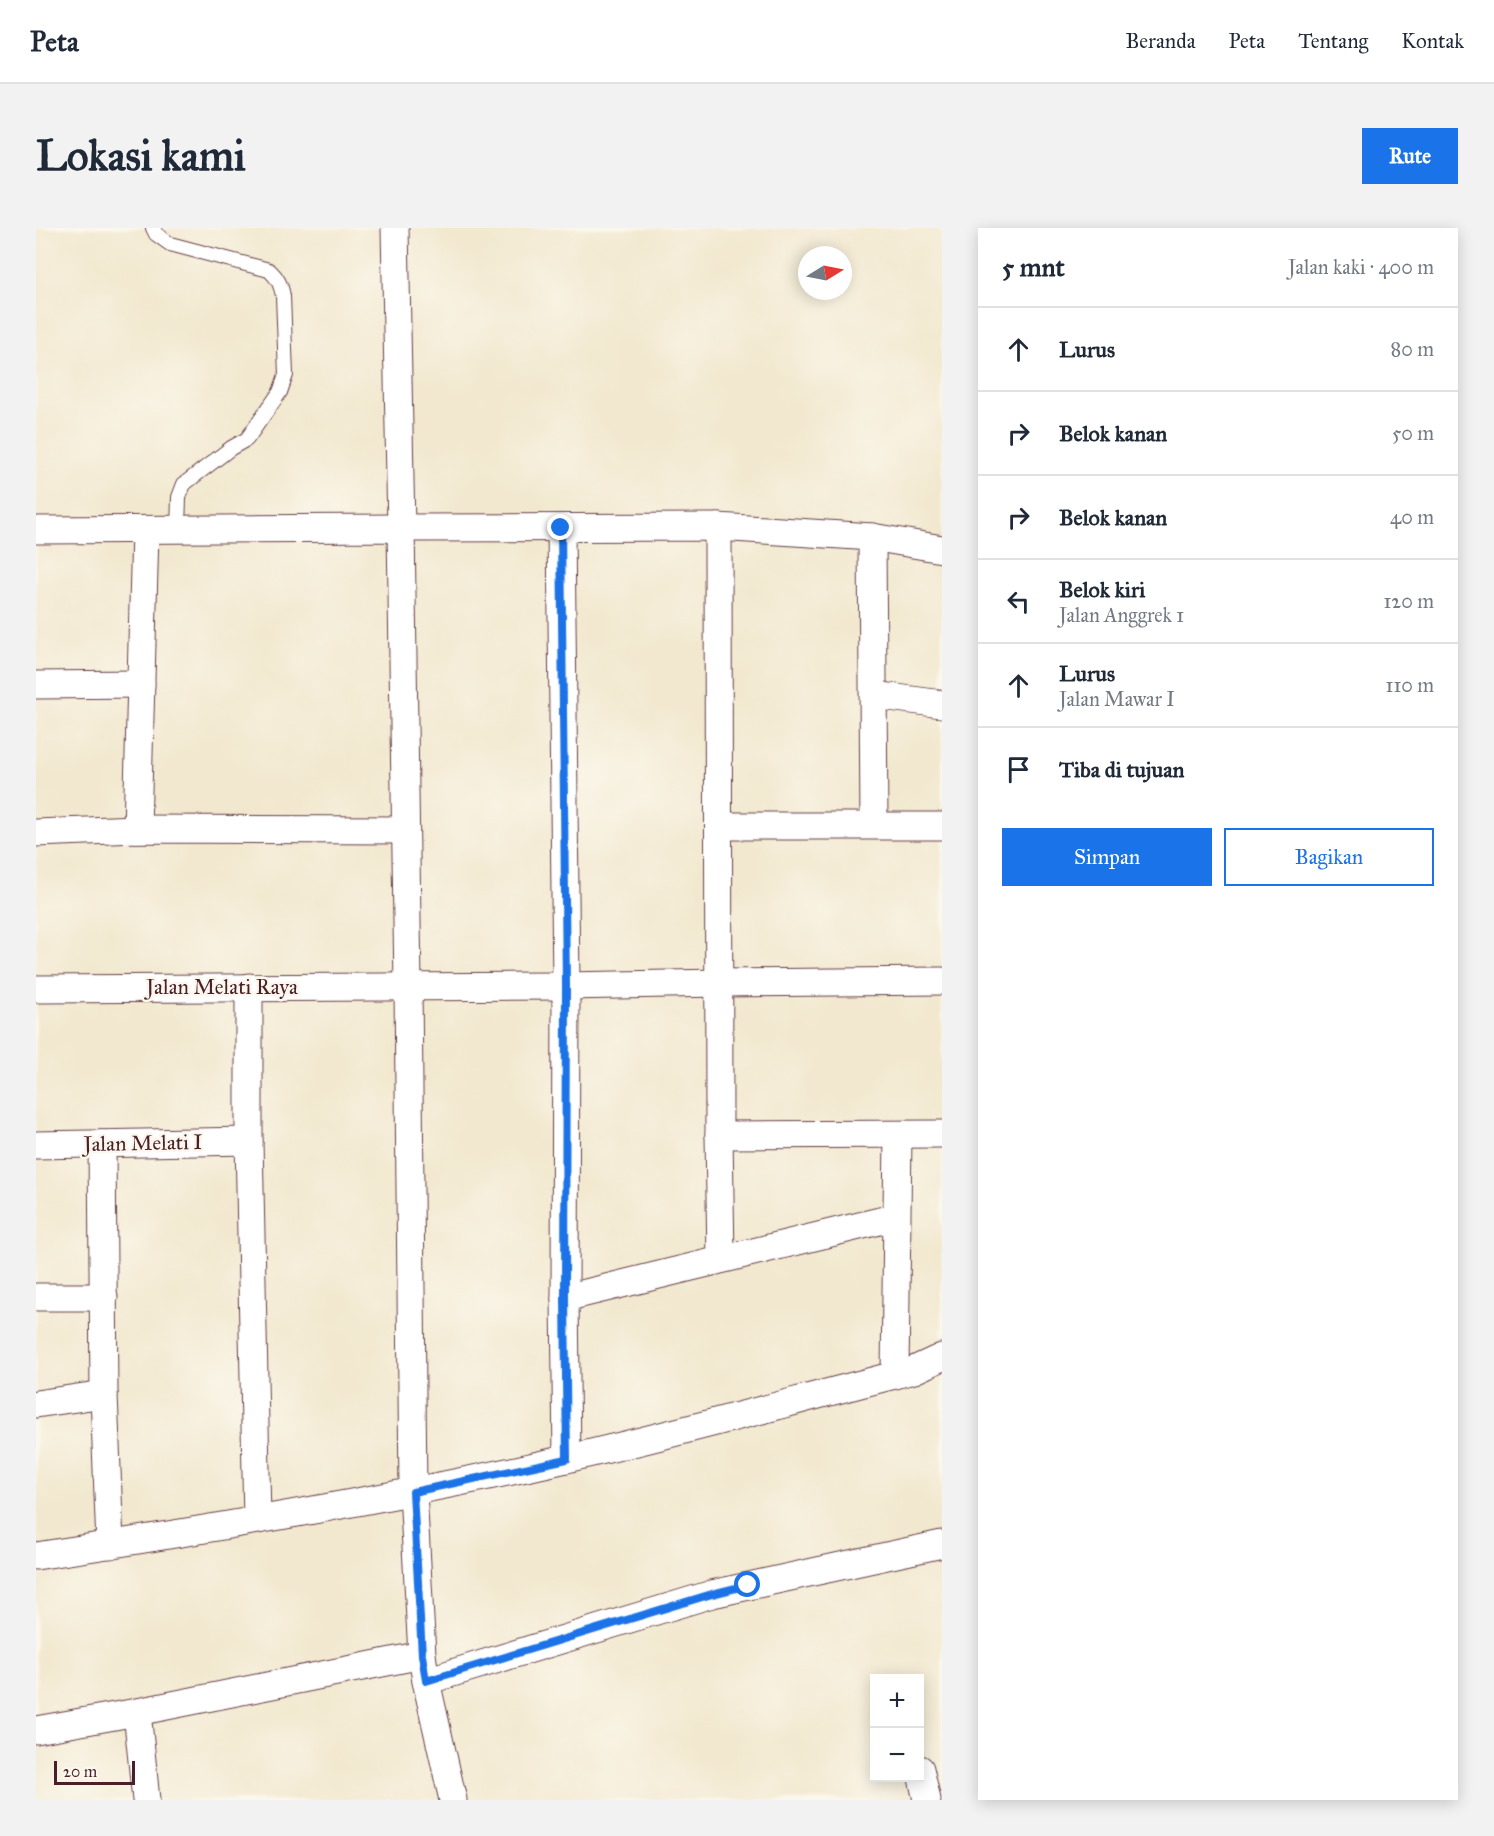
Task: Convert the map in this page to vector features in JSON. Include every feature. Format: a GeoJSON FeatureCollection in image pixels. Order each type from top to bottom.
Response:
{"type":"FeatureCollection","features":[{"type":"Feature","properties":{"kind":"street"},"geometry":{"type":"LineString","coordinates":[[395,228],[408,986],[413,1492],[424,1668],[453,1800]]}},
{"type":"Feature","properties":{"kind":"street"},"geometry":{"type":"LineString","coordinates":[[718,527],[719,1135],[722,1259]]}},
{"type":"Feature","properties":{"kind":"street"},"geometry":{"type":"LineString","coordinates":[[36,530],[718,527],[872,537],[942,549]]}},
{"type":"Feature","properties":{"kind":"street"},"geometry":{"type":"LineString","coordinates":[[561,528],[566,986],[567,1459]]}},
{"type":"Feature","properties":{"kind":"street"},"geometry":{"type":"LineString","coordinates":[[137,829],[145,531]]}},
{"type":"Feature","properties":{"kind":"street"},"geometry":{"type":"LineString","coordinates":[[872,537],[874,825]]}},
{"type":"Feature","properties":{"kind":"street"},"geometry":{"type":"LineString","coordinates":[[36,685],[141,684]]}},
{"type":"Feature","properties":{"kind":"street"},"geometry":{"type":"LineString","coordinates":[[874,695],[942,704]]}},
{"type":"Feature","properties":{"kind":"street"},"geometry":{"type":"LineString","coordinates":[[718,826],[942,826]]}},
{"type":"Feature","properties":{"kind":"street"},"geometry":{"type":"LineString","coordinates":[[36,833],[137,829],[404,830]]}},
{"type":"Feature","properties":{"kind":"street","name":"Jalan Melati Raya"},"geometry":{"type":"LineString","coordinates":[[36,989],[942,981]]}},
{"type":"Feature","properties":{"kind":"street"},"geometry":{"type":"LineString","coordinates":[[249,987],[249,1141],[257,1520]]}},
{"type":"Feature","properties":{"kind":"street"},"geometry":{"type":"LineString","coordinates":[[719,1135],[942,1134]]}},
{"type":"Feature","properties":{"kind":"street"},"geometry":{"type":"LineString","coordinates":[[895,1376],[898,1135]]}},
{"type":"Feature","properties":{"kind":"street","name":"Jalan Melati I"},"geometry":{"type":"LineString","coordinates":[[36,1145],[249,1141]]}},
{"type":"Feature","properties":{"kind":"street"},"geometry":{"type":"LineString","coordinates":[[102,1144],[104,1394],[110,1545]]}},
{"type":"Feature","properties":{"kind":"street"},"geometry":{"type":"LineString","coordinates":[[565,1298],[896,1217]]}},
{"type":"Feature","properties":{"kind":"street"},"geometry":{"type":"LineString","coordinates":[[36,1297],[104,1297]]}},
{"type":"Feature","properties":{"kind":"street"},"geometry":{"type":"LineString","coordinates":[[36,1556],[413,1492],[567,1459],[895,1376],[942,1357]]}},
{"type":"Feature","properties":{"kind":"street"},"geometry":{"type":"LineString","coordinates":[[36,1404],[104,1394]]}},
{"type":"Feature","properties":{"kind":"street"},"geometry":{"type":"LineString","coordinates":[[36,1730],[137,1712],[424,1668],[712,1594],[942,1544]]}},
{"type":"Feature","properties":{"kind":"street"},"geometry":{"type":"LineString","coordinates":[[137,1712],[146,1800]]}},
{"type":"Feature","properties":{"kind":"street"},"geometry":{"type":"LineString","coordinates":[[923,1782],[927,1800]]}},
{"type":"Feature","properties":{"kind":"lane"},"geometry":{"type":"LineString","coordinates":[[153,228],[156,234],[170,243],[269,270],[276,276],[283,296],[286,375],[280,392],[246,439],[184,484],[179,497],[178,530]]}},
{"type":"Feature","properties":{"kind":"route"},"geometry":{"type":"LineString","coordinates":[[561,528],[566,986],[567,1459],[413,1492],[422,1655],[426,1681],[748,1585]]}}]}
